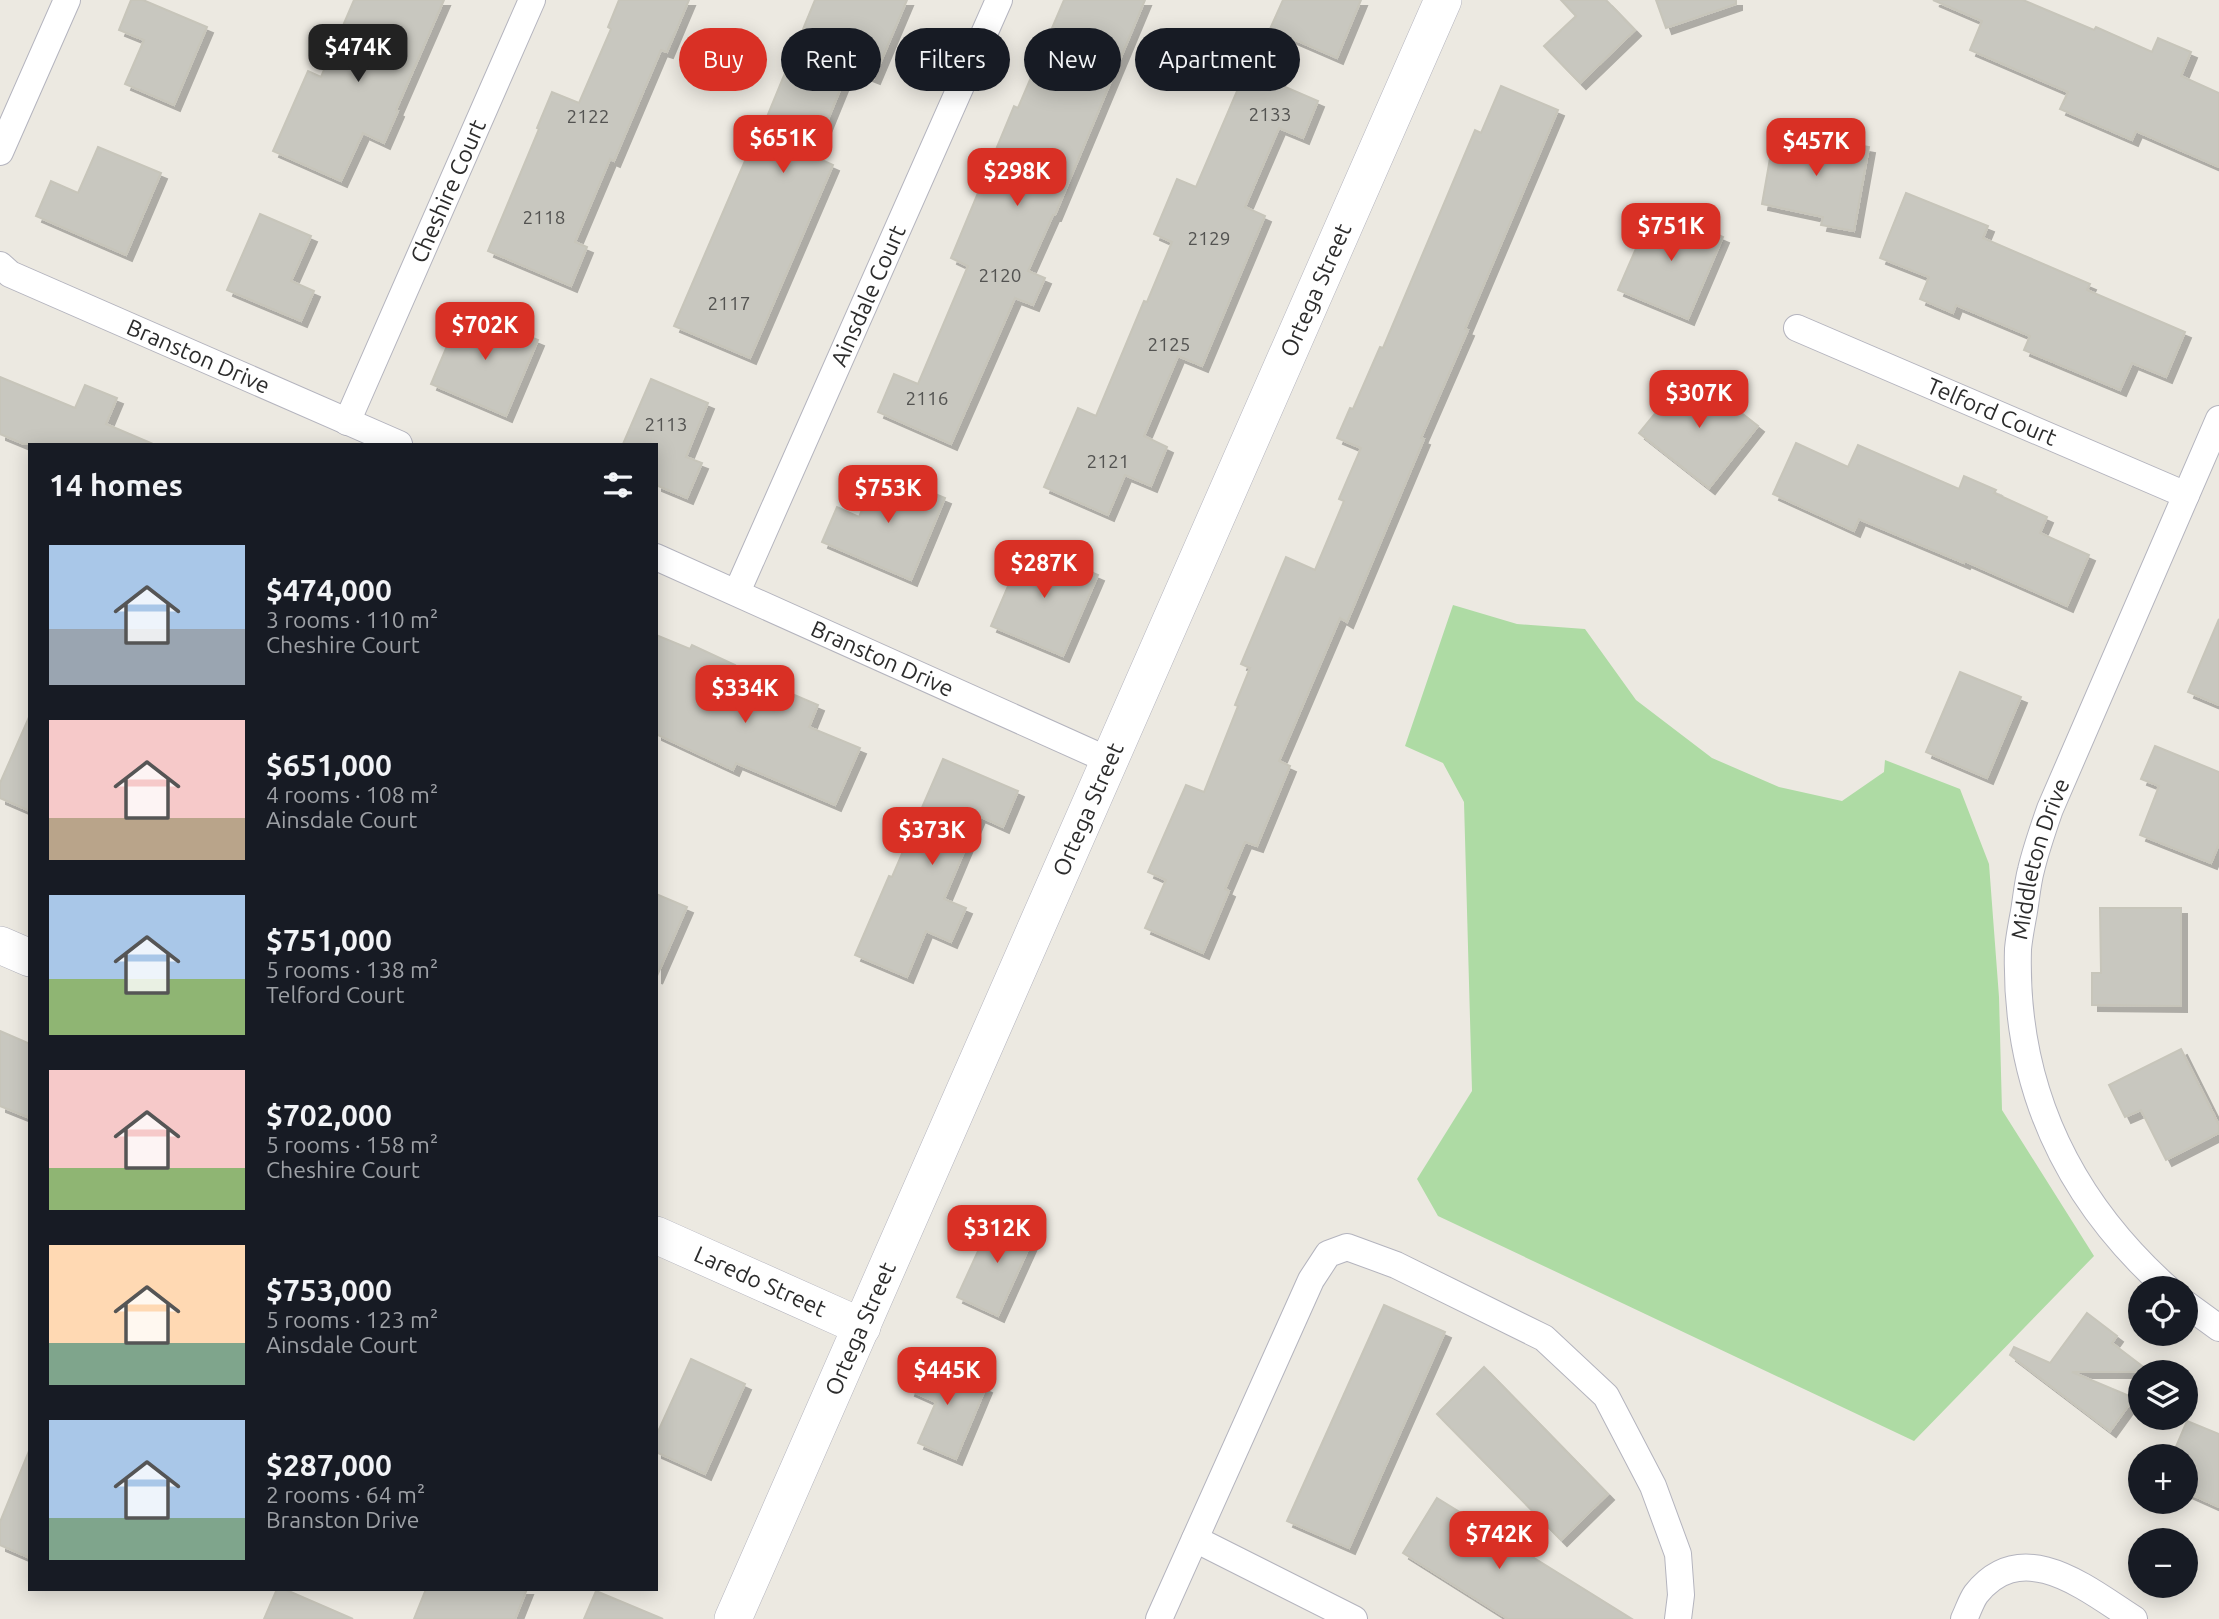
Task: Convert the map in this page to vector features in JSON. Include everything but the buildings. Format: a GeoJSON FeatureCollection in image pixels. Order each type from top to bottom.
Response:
{"type":"FeatureCollection","features":[{"type":"Feature","properties":{"kind":"street"},"geometry":{"type":"LineString","coordinates":[[0,152],[67,0]]}},
{"type":"Feature","properties":{"kind":"street","name":"Cheshire Court"},"geometry":{"type":"LineString","coordinates":[[347,422],[532,0]]}},
{"type":"Feature","properties":{"kind":"street","name":"Ainsdale Court"},"geometry":{"type":"LineString","coordinates":[[737,593],[999,0]]}},
{"type":"Feature","properties":{"kind":"street","name":"Ortega Street"},"geometry":{"type":"LineString","coordinates":[[733,1619],[1443,0]]}},
{"type":"Feature","properties":{"kind":"street","name":"Branston Drive"},"geometry":{"type":"LineString","coordinates":[[0,265],[10,274],[397,443]]}},
{"type":"Feature","properties":{"kind":"street","name":"Telford Court"},"geometry":{"type":"LineString","coordinates":[[1797,328],[2186,495]]}},
{"type":"Feature","properties":{"kind":"street","name":"Middleton Drive"},"geometry":{"type":"LineString","coordinates":[[2153,1276],[2105,1225],[2075,1180],[2048,1124],[2030,1074],[2021,1018],[2018,947],[2031,871],[2050,809],[2219,419]]}},
{"type":"Feature","properties":{"kind":"street","name":"Branston Drive"},"geometry":{"type":"LineString","coordinates":[[658,558],[1108,760]]}},
{"type":"Feature","properties":{"kind":"street"},"geometry":{"type":"LineString","coordinates":[[0,945],[28,957]]}},
{"type":"Feature","properties":{"kind":"street","name":"Laredo Street"},"geometry":{"type":"LineString","coordinates":[[658,1236],[862,1326]]}},
{"type":"Feature","properties":{"kind":"street"},"geometry":{"type":"LineString","coordinates":[[1160,1619],[1311,1280],[1328,1254],[1348,1247],[1396,1265],[1544,1338],[1606,1396],[1653,1486],[1678,1554],[1681,1595],[1678,1619]]}},
{"type":"Feature","properties":{"kind":"street"},"geometry":{"type":"LineString","coordinates":[[2198,1313],[2219,1328]]}},
{"type":"Feature","properties":{"kind":"street"},"geometry":{"type":"LineString","coordinates":[[1195,1539],[1354,1619]]}},
{"type":"Feature","properties":{"kind":"street"},"geometry":{"type":"LineString","coordinates":[[1965,1619],[1975,1595],[1997,1574],[2024,1566],[2053,1571],[2134,1619]]}},
{"type":"Feature","properties":{"kind":"green space"},"geometry":{"type":"Polygon","coordinates":[[[1453,605],[1517,624],[1585,629],[1636,700],[1712,758],[1779,787],[1842,801],[1884,772],[1885,760],[1960,789],[1989,864],[1999,997],[2002,1110],[2094,1256],[1914,1441],[1438,1216],[1417,1179],[1472,1091],[1464,802],[1443,763],[1405,746],[1453,605]]]}}]}
